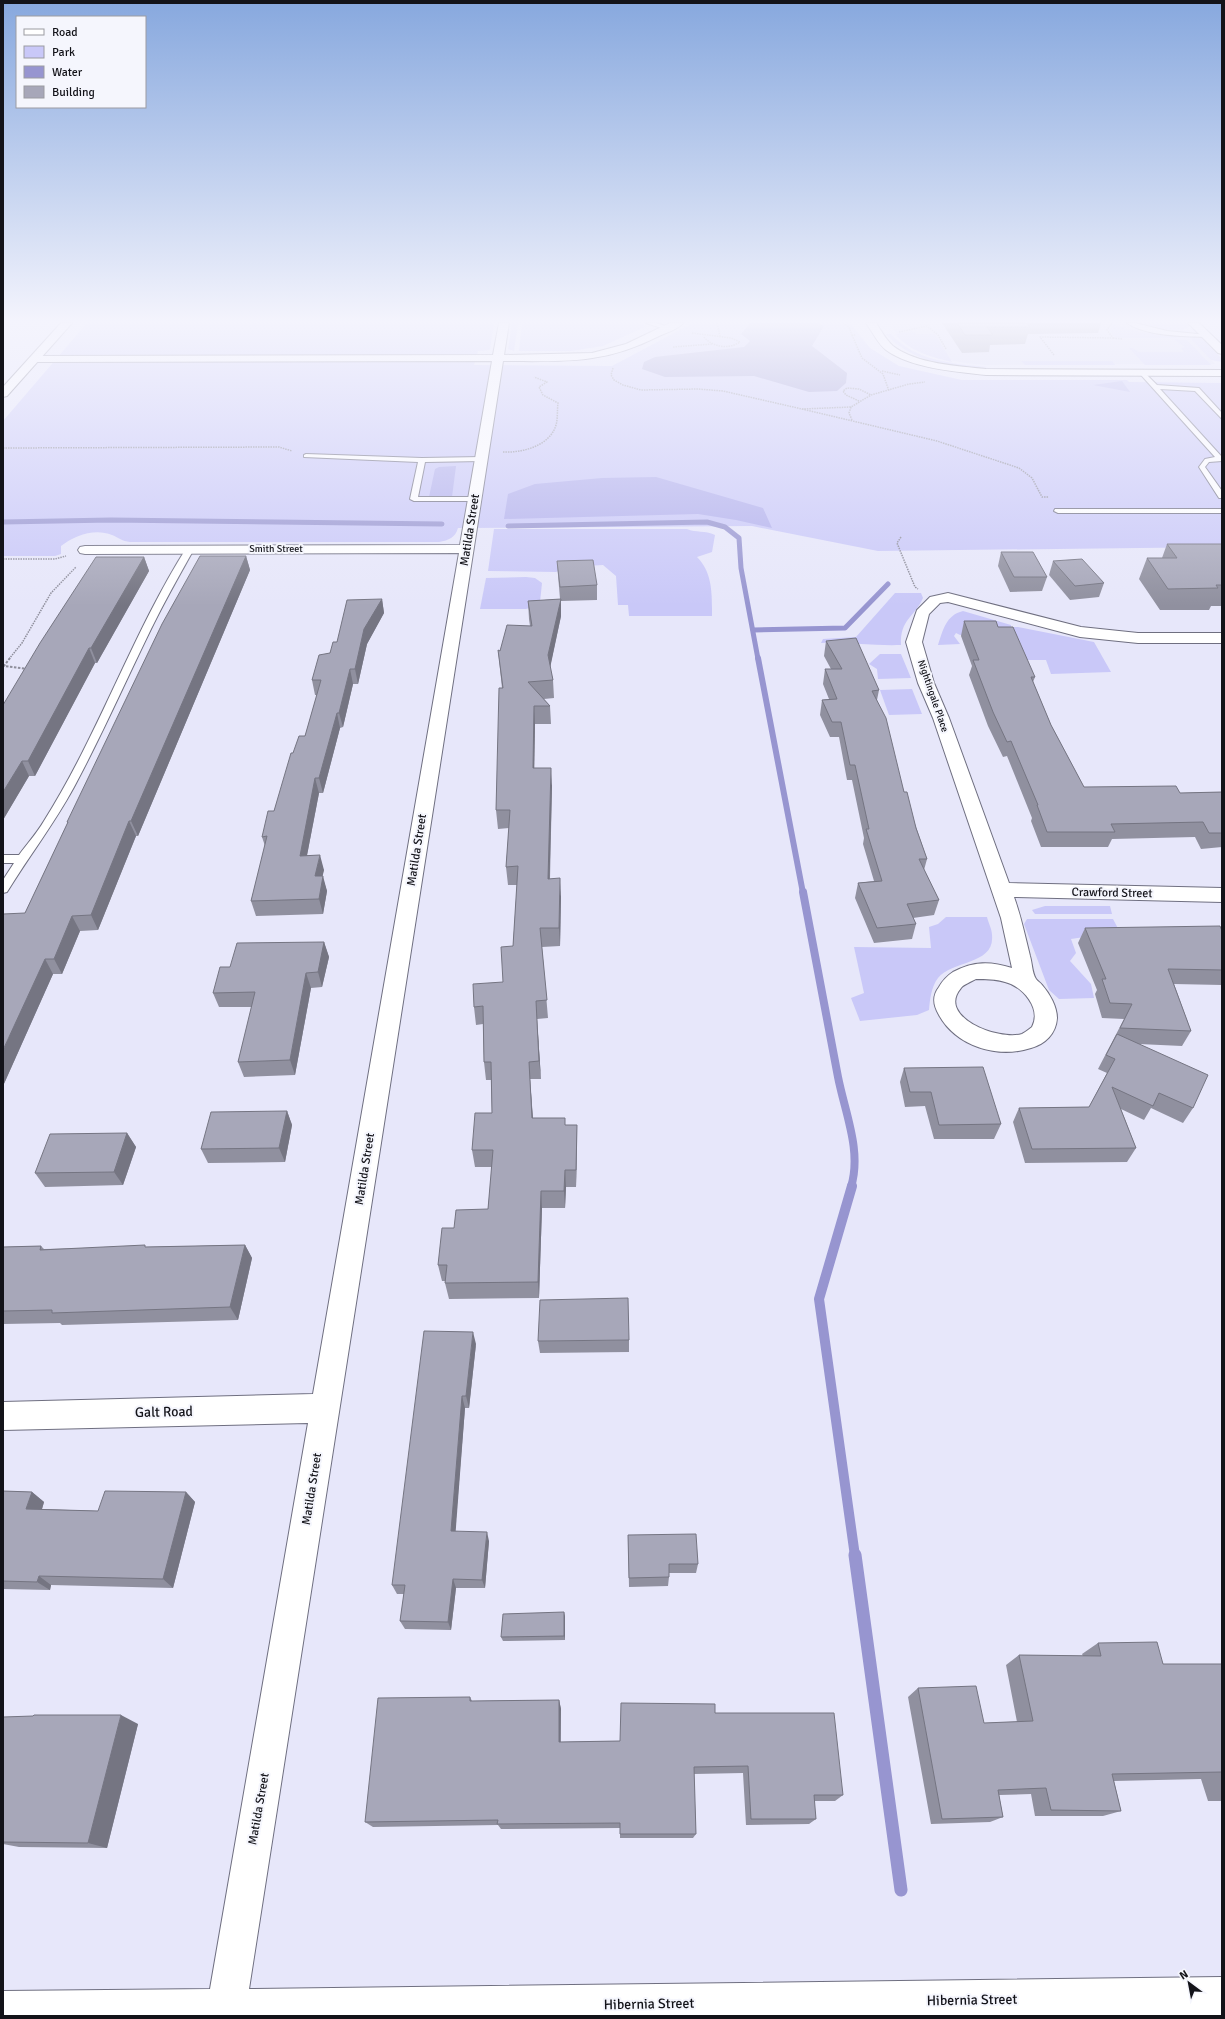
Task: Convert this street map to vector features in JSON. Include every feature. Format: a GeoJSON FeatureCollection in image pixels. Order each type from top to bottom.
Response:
{"type":"FeatureCollection","features":[{"type":"Feature","properties":{"kind":"street","name":"Matilda Street"},"geometry":{"type":"LineString","coordinates":[[227,2013],[238,1933],[326,1408],[488,417]]}},
{"type":"Feature","properties":{"kind":"street","name":"Smith Street"},"geometry":{"type":"LineString","coordinates":[[85,550],[467,549]]}},
{"type":"Feature","properties":{"kind":"street"},"geometry":{"type":"LineString","coordinates":[[935,600],[948,597],[1080,632],[1138,638],[1222,638]]}},
{"type":"Feature","properties":{"kind":"street","name":"Nightingale Place"},"geometry":{"type":"LineString","coordinates":[[935,600],[922,613],[914,642],[926,683],[941,718],[1002,890],[1011,918],[1026,983]]}},
{"type":"Feature","properties":{"kind":"street","name":"Crawford Street"},"geometry":{"type":"LineString","coordinates":[[1002,890],[1222,894]]}},
{"type":"Feature","properties":{"kind":"street"},"geometry":{"type":"LineString","coordinates":[[973,971],[992,971],[1010,975],[1026,983],[1040,997],[1046,1010],[1046,1023],[1038,1035],[1026,1042],[1009,1046],[982,1041],[965,1033],[957,1026],[948,1013],[944,1000],[949,985],[958,976],[973,971]]}},
{"type":"Feature","properties":{"kind":"street","name":"Galt Road"},"geometry":{"type":"LineString","coordinates":[[3,1416],[326,1408]]}},
{"type":"Feature","properties":{"kind":"street","name":"Hibernia Street"},"geometry":{"type":"LineString","coordinates":[[3,2011],[227,2013],[1122,2007],[1222,1997]]}},
{"type":"Feature","properties":{"kind":"lane"},"geometry":{"type":"LineString","coordinates":[[1182,417],[1221,459]]}},
{"type":"Feature","properties":{"kind":"lane"},"geometry":{"type":"LineString","coordinates":[[306,456],[422,460],[482,456]]}},
{"type":"Feature","properties":{"kind":"lane"},"geometry":{"type":"LineString","coordinates":[[1221,459],[1207,460],[1202,467],[1222,496]]}},
{"type":"Feature","properties":{"kind":"lane"},"geometry":{"type":"LineString","coordinates":[[422,460],[414,499],[475,499]]}},
{"type":"Feature","properties":{"kind":"lane"},"geometry":{"type":"LineString","coordinates":[[1058,511],[1222,511]]}},
{"type":"Feature","properties":{"kind":"lane"},"geometry":{"type":"LineString","coordinates":[[3,889],[22,859],[48,824],[69,787],[106,716],[148,628],[190,549]]}},
{"type":"Feature","properties":{"kind":"lane"},"geometry":{"type":"LineString","coordinates":[[3,859],[22,859]]}},
{"type":"Feature","properties":{"kind":"path"},"geometry":{"type":"LineString","coordinates":[[482,456],[529,450],[544,442],[555,428],[556,417]]}},
{"type":"Feature","properties":{"kind":"path"},"geometry":{"type":"LineString","coordinates":[[836,417],[962,448],[1019,468],[1032,478],[1042,497],[1049,497]]}},
{"type":"Feature","properties":{"kind":"path"},"geometry":{"type":"LineString","coordinates":[[851,417],[852,421]]}},
{"type":"Feature","properties":{"kind":"path"},"geometry":{"type":"LineString","coordinates":[[3,448],[279,447],[306,456]]}},
{"type":"Feature","properties":{"kind":"path"},"geometry":{"type":"LineString","coordinates":[[901,537],[897,543],[915,587],[935,600]]}},
{"type":"Feature","properties":{"kind":"path"},"geometry":{"type":"LineString","coordinates":[[3,558],[55,559],[85,550],[85,559],[51,593],[22,643],[4,667]]}},
{"type":"Feature","properties":{"kind":"path"},"geometry":{"type":"LineString","coordinates":[[4,667],[34,669]]}},
{"type":"Feature","properties":{"kind":"green space"},"geometry":{"type":"Polygon","coordinates":[[[6,417],[1222,417],[1222,547],[878,551],[752,526],[458,528],[451,538],[439,542],[130,542],[99,532],[85,534],[72,539],[61,546],[61,554],[55,556],[3,556],[3,421],[6,417]]]}},
{"type":"Feature","properties":{"kind":"green space"},"geometry":{"type":"Polygon","coordinates":[[[494,529],[687,529],[711,533],[715,535],[712,552],[697,557],[702,563],[709,577],[712,616],[629,616],[628,605],[618,605],[616,576],[603,565],[569,567],[556,572],[488,571],[494,529]]]}},
{"type":"Feature","properties":{"kind":"green space"},"geometry":{"type":"Polygon","coordinates":[[[486,578],[535,578],[542,583],[540,602],[533,607],[526,609],[480,609],[486,578]]]}},
{"type":"Feature","properties":{"kind":"green space"},"geometry":{"type":"Polygon","coordinates":[[[895,593],[921,593],[923,598],[905,624],[901,636],[901,645],[821,643],[823,639],[856,637],[895,593]]]}},
{"type":"Feature","properties":{"kind":"green space"},"geometry":{"type":"Polygon","coordinates":[[[963,611],[1011,625],[1011,627],[1018,627],[1094,642],[1111,672],[1051,674],[1046,660],[1020,660],[1011,634],[960,635],[956,633],[954,636],[960,644],[938,645],[946,624],[953,616],[963,611]]]}},
{"type":"Feature","properties":{"kind":"green space"},"geometry":{"type":"Polygon","coordinates":[[[880,654],[901,654],[911,678],[878,679],[877,669],[869,664],[880,654]]]}},
{"type":"Feature","properties":{"kind":"green space"},"geometry":{"type":"Polygon","coordinates":[[[912,689],[922,714],[889,715],[880,690],[912,689]]]}},
{"type":"Feature","properties":{"kind":"green space"},"geometry":{"type":"Polygon","coordinates":[[[1045,906],[1110,906],[1112,914],[1035,914],[1032,910],[1045,906]]]}},
{"type":"Feature","properties":{"kind":"green space"},"geometry":{"type":"Polygon","coordinates":[[[946,917],[987,917],[992,935],[991,945],[987,952],[980,957],[944,972],[938,978],[932,989],[929,1010],[917,1015],[860,1021],[851,998],[864,993],[854,947],[931,948],[929,927],[938,924],[946,917]]]}},
{"type":"Feature","properties":{"kind":"green space"},"geometry":{"type":"Polygon","coordinates":[[[1027,919],[1113,919],[1122,936],[1091,936],[1071,939],[1076,953],[1070,961],[1091,984],[1094,998],[1059,999],[1049,990],[1024,924],[1027,919]]]}},
{"type":"Feature","properties":{"kind":"shaded area"},"geometry":{"type":"Polygon","coordinates":[[[456,466],[452,497],[429,497],[435,469],[439,467],[456,466]]]}},
{"type":"Feature","properties":{"kind":"shaded area"},"geometry":{"type":"Polygon","coordinates":[[[656,477],[763,508],[772,528],[698,514],[504,519],[508,494],[535,484],[602,478],[656,477]]]}},
{"type":"Feature","properties":{"kind":"building"},"geometry":{"type":"Polygon","coordinates":[[[1167,544],[1222,544],[1222,585],[1216,585],[1218,588],[1168,589],[1147,558],[1177,558],[1167,544]]]}},
{"type":"Feature","properties":{"kind":"building"},"geometry":{"type":"Polygon","coordinates":[[[1001,552],[1033,552],[1047,577],[1014,577],[1001,552]]]}},
{"type":"Feature","properties":{"kind":"building"},"geometry":{"type":"Polygon","coordinates":[[[200,556],[246,556],[131,821],[129,821],[91,915],[72,916],[54,959],[45,959],[3,1050],[3,914],[25,913],[162,624],[200,556]]]}},
{"type":"Feature","properties":{"kind":"building"},"geometry":{"type":"Polygon","coordinates":[[[96,557],[144,557],[91,648],[89,648],[28,761],[22,761],[3,792],[3,705],[40,643],[96,557]]]}},
{"type":"Feature","properties":{"kind":"building"},"geometry":{"type":"Polygon","coordinates":[[[1082,559],[1104,583],[1075,586],[1053,561],[1082,559]]]}},
{"type":"Feature","properties":{"kind":"building"},"geometry":{"type":"Polygon","coordinates":[[[593,560],[597,585],[560,587],[557,561],[593,560]]]}},
{"type":"Feature","properties":{"kind":"building"},"geometry":{"type":"Polygon","coordinates":[[[382,599],[364,629],[355,669],[350,669],[339,713],[337,713],[319,778],[315,778],[300,856],[320,855],[315,876],[323,876],[319,899],[251,901],[267,836],[262,837],[268,811],[274,811],[291,753],[293,753],[299,736],[305,736],[321,680],[312,680],[319,655],[330,653],[333,642],[337,642],[347,600],[382,599]]]}},
{"type":"Feature","properties":{"kind":"building"},"geometry":{"type":"Polygon","coordinates":[[[561,599],[548,655],[553,680],[528,682],[550,706],[534,706],[533,768],[551,768],[548,879],[560,878],[559,928],[540,928],[547,1000],[536,1001],[539,1061],[529,1062],[532,1118],[565,1118],[565,1125],[577,1125],[576,1170],[565,1170],[564,1191],[541,1191],[538,1282],[445,1283],[447,1265],[438,1265],[442,1228],[454,1228],[456,1210],[488,1209],[493,1150],[472,1150],[475,1113],[492,1113],[491,1062],[484,1062],[483,1006],[474,1007],[473,984],[503,982],[501,947],[513,946],[518,866],[506,867],[510,810],[496,810],[499,688],[503,688],[498,650],[500,651],[507,625],[532,626],[528,601],[561,599]]]}},
{"type":"Feature","properties":{"kind":"building"},"geometry":{"type":"Polygon","coordinates":[[[964,621],[996,621],[998,627],[1013,627],[1035,677],[1031,677],[1051,725],[1084,787],[1176,786],[1180,793],[1222,792],[1222,833],[1209,833],[1203,822],[1111,824],[1115,832],[1047,832],[1038,805],[1011,741],[1007,742],[993,712],[973,660],[979,660],[964,621]]]}},
{"type":"Feature","properties":{"kind":"building"},"geometry":{"type":"Polygon","coordinates":[[[856,638],[879,690],[872,691],[886,718],[904,792],[907,792],[916,828],[927,859],[919,859],[939,900],[907,904],[916,924],[877,928],[858,883],[882,881],[866,829],[869,829],[855,765],[850,765],[841,722],[832,722],[822,700],[837,699],[825,669],[842,669],[826,641],[856,638]]]}},
{"type":"Feature","properties":{"kind":"building"},"geometry":{"type":"Polygon","coordinates":[[[1220,926],[1222,931],[1222,970],[1168,969],[1191,1031],[1120,1028],[1132,1004],[1110,1003],[1102,979],[1106,979],[1085,928],[1220,926]]]}},
{"type":"Feature","properties":{"kind":"building"},"geometry":{"type":"Polygon","coordinates":[[[324,942],[318,972],[306,973],[290,1060],[238,1062],[255,992],[213,993],[220,967],[230,967],[237,943],[324,942]]]}},
{"type":"Feature","properties":{"kind":"building"},"geometry":{"type":"Polygon","coordinates":[[[1117,1034],[1208,1075],[1193,1108],[1159,1093],[1153,1106],[1112,1087],[1136,1148],[1032,1149],[1019,1108],[1089,1107],[1115,1059],[1106,1055],[1117,1034]]]}},
{"type":"Feature","properties":{"kind":"building"},"geometry":{"type":"Polygon","coordinates":[[[983,1067],[1001,1124],[939,1125],[931,1092],[910,1092],[904,1068],[983,1067]]]}},
{"type":"Feature","properties":{"kind":"building"},"geometry":{"type":"Polygon","coordinates":[[[287,1111],[279,1148],[201,1149],[211,1112],[287,1111]]]}},
{"type":"Feature","properties":{"kind":"building"},"geometry":{"type":"Polygon","coordinates":[[[127,1133],[114,1172],[35,1173],[50,1134],[127,1133]]]}},
{"type":"Feature","properties":{"kind":"building"},"geometry":{"type":"Polygon","coordinates":[[[145,1245],[145,1247],[245,1245],[230,1307],[52,1313],[52,1310],[3,1311],[3,1247],[41,1246],[40,1250],[145,1245]]]}},
{"type":"Feature","properties":{"kind":"building"},"geometry":{"type":"Polygon","coordinates":[[[628,1298],[629,1340],[538,1341],[540,1300],[628,1298]]]}},
{"type":"Feature","properties":{"kind":"building"},"geometry":{"type":"Polygon","coordinates":[[[424,1331],[473,1332],[466,1396],[462,1396],[451,1531],[487,1532],[482,1580],[453,1579],[448,1622],[400,1621],[405,1585],[392,1585],[424,1331]]]}},
{"type":"Feature","properties":{"kind":"building"},"geometry":{"type":"Polygon","coordinates":[[[3,1491],[32,1492],[26,1509],[98,1511],[105,1491],[186,1492],[163,1579],[39,1576],[37,1582],[3,1581],[3,1491]]]}},
{"type":"Feature","properties":{"kind":"building"},"geometry":{"type":"Polygon","coordinates":[[[696,1534],[698,1564],[669,1564],[669,1577],[629,1578],[628,1535],[696,1534]]]}},
{"type":"Feature","properties":{"kind":"building"},"geometry":{"type":"Polygon","coordinates":[[[564,1612],[564,1636],[501,1637],[503,1614],[564,1612]]]}},
{"type":"Feature","properties":{"kind":"building"},"geometry":{"type":"Polygon","coordinates":[[[1157,1642],[1163,1664],[1222,1664],[1222,1772],[1112,1774],[1121,1811],[1051,1810],[1046,1788],[998,1790],[1003,1817],[942,1819],[918,1688],[976,1686],[984,1723],[1033,1721],[1019,1655],[1101,1656],[1098,1643],[1157,1642]]]}},
{"type":"Feature","properties":{"kind":"building"},"geometry":{"type":"Polygon","coordinates":[[[470,1697],[470,1701],[559,1700],[559,1742],[620,1741],[621,1703],[715,1704],[715,1713],[834,1713],[843,1795],[814,1795],[816,1819],[751,1819],[748,1766],[694,1767],[696,1834],[620,1834],[620,1823],[497,1824],[498,1820],[365,1822],[378,1698],[470,1697]]]}},
{"type":"Feature","properties":{"kind":"building"},"geometry":{"type":"Polygon","coordinates":[[[34,1715],[121,1715],[88,1843],[3,1842],[3,1717],[34,1715]]]}},
{"type":"Feature","properties":{"kind":"waterway"},"geometry":{"type":"LineString","coordinates":[[3,522],[111,520],[442,524]]}},
{"type":"Feature","properties":{"kind":"waterway"},"geometry":{"type":"LineString","coordinates":[[508,526],[707,522],[725,527],[739,538],[741,568],[758,659]]}},
{"type":"Feature","properties":{"kind":"waterway"},"geometry":{"type":"LineString","coordinates":[[753,630],[845,628],[888,584]]}},
{"type":"Feature","properties":{"kind":"waterway"},"geometry":{"type":"LineString","coordinates":[[758,658],[803,893]]}},
{"type":"Feature","properties":{"kind":"waterway"},"geometry":{"type":"LineString","coordinates":[[803,892],[838,1077],[854,1146],[855,1160],[851,1187]]}},
{"type":"Feature","properties":{"kind":"waterway"},"geometry":{"type":"LineString","coordinates":[[852,1186],[819,1299],[855,1556]]}},
{"type":"Feature","properties":{"kind":"waterway"},"geometry":{"type":"LineString","coordinates":[[855,1555],[901,1890]]}}]}
